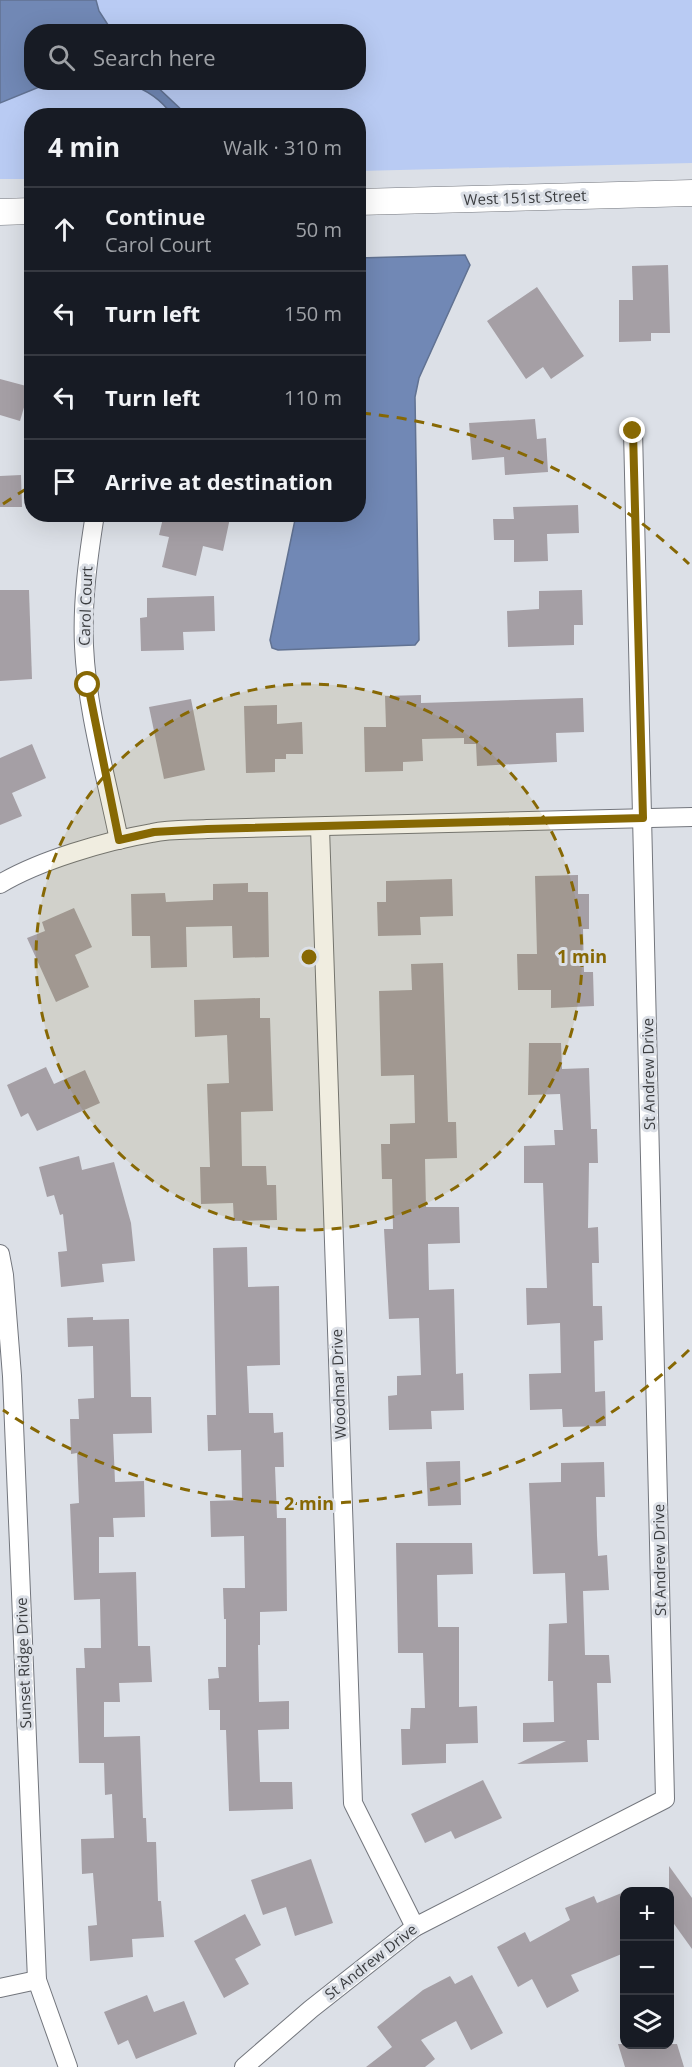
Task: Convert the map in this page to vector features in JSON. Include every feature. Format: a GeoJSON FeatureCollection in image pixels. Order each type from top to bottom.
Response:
{"type":"FeatureCollection","features":[{"type":"Feature","properties":{"kind":"street","name":"West 151st Street"},"geometry":{"type":"LineString","coordinates":[[366,202],[692,193]]}},
{"type":"Feature","properties":{"kind":"street"},"geometry":{"type":"LineString","coordinates":[[0,212],[24,211]]}},
{"type":"Feature","properties":{"kind":"street"},"geometry":{"type":"LineString","coordinates":[[633,431],[643,818]]}},
{"type":"Feature","properties":{"kind":"street","name":"Carol Court"},"geometry":{"type":"LineString","coordinates":[[94,522],[83,610],[84,648],[92,711],[119,840]]}},
{"type":"Feature","properties":{"kind":"street"},"geometry":{"type":"LineString","coordinates":[[0,884],[45,862],[154,832],[692,817]]}},
{"type":"Feature","properties":{"kind":"street","name":"St Andrew Drive"},"geometry":{"type":"LineString","coordinates":[[244,2067],[311,2008],[415,1927],[666,1799],[643,818]]}},
{"type":"Feature","properties":{"kind":"street","name":"Woodmar Drive"},"geometry":{"type":"LineString","coordinates":[[320,828],[353,1803],[415,1927]]}},
{"type":"Feature","properties":{"kind":"street","name":"Sunset Ridge Drive"},"geometry":{"type":"LineString","coordinates":[[0,1254],[4,1275],[6,1376],[37,1980],[68,2067]]}},
{"type":"Feature","properties":{"kind":"street"},"geometry":{"type":"LineString","coordinates":[[0,1988],[37,1980]]}},
{"type":"Feature","properties":{"kind":"shaded area"},"geometry":{"type":"Polygon","coordinates":[[[0,0],[692,0],[692,163],[366,171],[366,108],[24,108],[24,179],[0,179],[0,0]]]}},
{"type":"Feature","properties":{"kind":"shaded area"},"geometry":{"type":"Polygon","coordinates":[[[0,0],[96,0],[99,11],[107,24],[24,24],[24,90],[32,90],[0,103],[0,0]]]}},
{"type":"Feature","properties":{"kind":"shaded area"},"geometry":{"type":"Polygon","coordinates":[[[143,90],[160,90],[180,108],[166,108],[143,90]]]}},
{"type":"Feature","properties":{"kind":"shaded area"},"geometry":{"type":"Polygon","coordinates":[[[465,255],[470,265],[419,378],[415,397],[419,640],[415,645],[278,650],[272,648],[270,640],[295,522],[366,522],[366,258],[465,255]]]}},
{"type":"Feature","properties":{"kind":"building"},"geometry":{"type":"Polygon","coordinates":[[[668,265],[670,333],[651,333],[651,341],[619,342],[619,300],[633,300],[632,266],[668,265]]]}},
{"type":"Feature","properties":{"kind":"building"},"geometry":{"type":"Polygon","coordinates":[[[537,287],[584,356],[551,379],[543,367],[526,379],[487,321],[537,287]]]}},
{"type":"Feature","properties":{"kind":"building"},"geometry":{"type":"Polygon","coordinates":[[[0,379],[24,385],[24,407],[20,421],[0,415],[0,379]]]}},
{"type":"Feature","properties":{"kind":"building"},"geometry":{"type":"Polygon","coordinates":[[[535,419],[537,439],[546,438],[548,472],[505,475],[504,457],[472,460],[469,423],[535,419]]]}},
{"type":"Feature","properties":{"kind":"building"},"geometry":{"type":"Polygon","coordinates":[[[21,475],[22,507],[0,507],[0,476],[21,475]]]}},
{"type":"Feature","properties":{"kind":"building"},"geometry":{"type":"Polygon","coordinates":[[[578,505],[579,533],[547,534],[548,561],[514,562],[514,540],[494,540],[493,519],[514,519],[513,507],[578,505]]]}},
{"type":"Feature","properties":{"kind":"building"},"geometry":{"type":"Polygon","coordinates":[[[162,522],[229,522],[223,551],[203,546],[196,576],[162,567],[169,537],[159,535],[162,522]]]}},
{"type":"Feature","properties":{"kind":"building"},"geometry":{"type":"Polygon","coordinates":[[[0,590],[29,590],[32,679],[0,681],[0,590]]]}},
{"type":"Feature","properties":{"kind":"building"},"geometry":{"type":"Polygon","coordinates":[[[582,590],[583,625],[574,625],[574,645],[508,647],[507,611],[539,609],[539,591],[582,590]]]}},
{"type":"Feature","properties":{"kind":"building"},"geometry":{"type":"Polygon","coordinates":[[[214,596],[215,631],[183,632],[184,650],[141,651],[140,618],[147,617],[147,598],[214,596]]]}},
{"type":"Feature","properties":{"kind":"building"},"geometry":{"type":"Polygon","coordinates":[[[421,695],[421,703],[583,698],[584,732],[556,733],[557,762],[477,766],[476,744],[464,744],[464,738],[422,739],[423,761],[403,762],[403,771],[365,772],[364,727],[386,727],[385,696],[421,695]]]}},
{"type":"Feature","properties":{"kind":"building"},"geometry":{"type":"Polygon","coordinates":[[[191,699],[205,770],[164,779],[149,707],[191,699]]]}},
{"type":"Feature","properties":{"kind":"building"},"geometry":{"type":"Polygon","coordinates":[[[277,705],[277,724],[302,722],[303,754],[286,754],[286,759],[275,759],[275,772],[246,773],[244,706],[277,705]]]}},
{"type":"Feature","properties":{"kind":"building"},"geometry":{"type":"Polygon","coordinates":[[[32,744],[46,778],[12,793],[22,816],[0,825],[0,758],[32,744]]]}},
{"type":"Feature","properties":{"kind":"building"},"geometry":{"type":"Polygon","coordinates":[[[578,875],[578,894],[589,894],[589,929],[583,929],[584,972],[593,972],[594,1006],[551,1008],[551,990],[518,990],[517,954],[537,954],[535,876],[578,875]]]}},
{"type":"Feature","properties":{"kind":"building"},"geometry":{"type":"Polygon","coordinates":[[[452,879],[453,916],[420,917],[421,935],[378,936],[377,902],[386,902],[386,881],[452,879]]]}},
{"type":"Feature","properties":{"kind":"building"},"geometry":{"type":"Polygon","coordinates":[[[248,883],[248,892],[268,892],[269,957],[233,958],[232,926],[186,927],[187,967],[151,968],[150,936],[132,936],[131,894],[165,893],[166,902],[213,900],[213,884],[248,883]]]}},
{"type":"Feature","properties":{"kind":"building"},"geometry":{"type":"Polygon","coordinates":[[[74,908],[92,947],[75,955],[89,987],[56,1002],[27,938],[45,931],[42,922],[74,908]]]}},
{"type":"Feature","properties":{"kind":"building"},"geometry":{"type":"Polygon","coordinates":[[[443,963],[448,1122],[456,1122],[457,1158],[425,1159],[426,1207],[459,1207],[460,1243],[428,1244],[429,1290],[454,1289],[456,1374],[463,1373],[464,1410],[431,1411],[432,1429],[389,1430],[388,1396],[397,1395],[397,1376],[421,1375],[419,1318],[389,1319],[384,1229],[393,1229],[392,1179],[382,1179],[381,1144],[390,1144],[390,1124],[415,1123],[414,1075],[381,1076],[379,991],[412,990],[411,964],[443,963]]]}},
{"type":"Feature","properties":{"kind":"building"},"geometry":{"type":"Polygon","coordinates":[[[260,998],[260,1018],[270,1018],[273,1111],[241,1112],[242,1166],[266,1166],[267,1185],[276,1185],[277,1220],[234,1221],[233,1203],[201,1204],[200,1167],[210,1167],[207,1084],[229,1083],[227,1035],[195,1037],[194,1000],[260,998]]]}},
{"type":"Feature","properties":{"kind":"building"},"geometry":{"type":"Polygon","coordinates":[[[529,1043],[561,1043],[562,1069],[589,1068],[591,1129],[597,1129],[598,1163],[589,1163],[588,1228],[598,1227],[599,1263],[592,1263],[593,1306],[602,1306],[603,1340],[594,1341],[595,1392],[605,1391],[606,1426],[563,1427],[562,1409],[530,1410],[529,1374],[561,1373],[560,1323],[527,1325],[526,1288],[547,1288],[543,1183],[524,1183],[524,1146],[555,1145],[554,1130],[563,1130],[560,1094],[528,1095],[529,1043]]]}},
{"type":"Feature","properties":{"kind":"building"},"geometry":{"type":"Polygon","coordinates":[[[46,1067],[54,1084],[85,1070],[100,1103],[37,1131],[28,1113],[21,1117],[7,1085],[46,1067]]]}},
{"type":"Feature","properties":{"kind":"building"},"geometry":{"type":"Polygon","coordinates":[[[79,1156],[82,1170],[114,1162],[131,1223],[135,1261],[102,1264],[104,1282],[61,1287],[58,1252],[67,1251],[63,1214],[60,1215],[54,1195],[47,1197],[39,1167],[79,1156]]]}},
{"type":"Feature","properties":{"kind":"building"},"geometry":{"type":"Polygon","coordinates":[[[247,1247],[248,1287],[279,1286],[280,1365],[247,1366],[249,1413],[273,1413],[274,1433],[283,1432],[284,1467],[275,1467],[277,1518],[286,1518],[287,1611],[260,1612],[260,1645],[258,1645],[259,1702],[289,1701],[289,1729],[258,1730],[260,1782],[292,1782],[293,1809],[229,1811],[226,1730],[220,1730],[220,1710],[209,1710],[208,1679],[219,1678],[218,1667],[226,1667],[226,1619],[224,1619],[223,1588],[245,1588],[244,1536],[211,1537],[210,1501],[242,1500],[241,1450],[208,1451],[207,1415],[216,1415],[213,1248],[247,1247]]]}},
{"type":"Feature","properties":{"kind":"building"},"geometry":{"type":"Polygon","coordinates":[[[93,1317],[93,1320],[129,1319],[131,1397],[151,1397],[152,1433],[113,1434],[115,1482],[144,1481],[145,1517],[113,1518],[114,1537],[99,1537],[99,1573],[136,1572],[138,1646],[150,1646],[152,1682],[119,1683],[120,1702],[104,1702],[104,1737],[140,1736],[143,1818],[146,1818],[147,1842],[156,1842],[158,1901],[161,1901],[164,1937],[132,1939],[133,1957],[90,1961],[88,1926],[97,1925],[93,1873],[82,1874],[81,1839],[114,1838],[112,1794],[105,1795],[104,1763],[79,1763],[76,1668],[85,1668],[84,1648],[101,1648],[100,1599],[74,1600],[70,1504],[79,1503],[77,1453],[71,1454],[70,1419],[79,1419],[78,1399],[94,1398],[93,1346],[68,1347],[67,1318],[93,1317]]]}},
{"type":"Feature","properties":{"kind":"building"},"geometry":{"type":"Polygon","coordinates":[[[460,1461],[461,1505],[428,1506],[426,1462],[460,1461]]]}},
{"type":"Feature","properties":{"kind":"building"},"geometry":{"type":"Polygon","coordinates":[[[604,1462],[605,1497],[596,1497],[597,1536],[598,1556],[607,1555],[609,1590],[583,1591],[585,1655],[609,1655],[611,1683],[597,1683],[599,1740],[587,1740],[588,1762],[517,1764],[566,1741],[523,1742],[523,1723],[554,1722],[553,1681],[548,1681],[549,1624],[567,1623],[565,1573],[533,1574],[529,1483],[561,1482],[561,1463],[604,1462]]]}},
{"type":"Feature","properties":{"kind":"building"},"geometry":{"type":"Polygon","coordinates":[[[396,1543],[472,1543],[473,1574],[437,1575],[438,1627],[459,1627],[459,1707],[477,1706],[478,1743],[446,1744],[446,1763],[402,1765],[401,1729],[410,1729],[411,1708],[425,1708],[423,1653],[398,1653],[396,1543]]]}},
{"type":"Feature","properties":{"kind":"building"},"geometry":{"type":"Polygon","coordinates":[[[483,1780],[502,1818],[455,1839],[451,1831],[425,1843],[411,1814],[483,1780]]]}},
{"type":"Feature","properties":{"kind":"building"},"geometry":{"type":"Polygon","coordinates":[[[311,1859],[333,1923],[295,1936],[286,1907],[263,1915],[251,1880],[311,1859]]]}},
{"type":"Feature","properties":{"kind":"building"},"geometry":{"type":"Polygon","coordinates":[[[669,1866],[692,1898],[692,1949],[674,1924],[674,1887],[669,1887],[669,1866]]]}},
{"type":"Feature","properties":{"kind":"building"},"geometry":{"type":"Polygon","coordinates":[[[620,1894],[620,1955],[571,1975],[579,1991],[547,2008],[532,1979],[518,1987],[497,1947],[525,1932],[530,1942],[570,1920],[565,1908],[594,1896],[597,1903],[620,1894]]]}},
{"type":"Feature","properties":{"kind":"building"},"geometry":{"type":"Polygon","coordinates":[[[245,1914],[261,1945],[235,1959],[249,1984],[224,1998],[194,1941],[245,1914]]]}},
{"type":"Feature","properties":{"kind":"building"},"geometry":{"type":"Polygon","coordinates":[[[472,1975],[503,2033],[471,2050],[456,2021],[421,2040],[435,2059],[425,2067],[366,2067],[392,2047],[377,2027],[423,1990],[450,1976],[455,1984],[472,1975]]]}},
{"type":"Feature","properties":{"kind":"building"},"geometry":{"type":"Polygon","coordinates":[[[147,1995],[154,2012],[184,2001],[197,2034],[136,2059],[128,2040],[118,2045],[104,2012],[147,1995]]]}},
{"type":"Feature","properties":{"kind":"building"},"geometry":{"type":"Polygon","coordinates":[[[618,2044],[620,2044],[620,2049],[674,2049],[674,2044],[677,2044],[684,2067],[625,2067],[618,2044]]]}},
{"type":"Feature","properties":{"kind":"route"},"geometry":{"type":"LineString","coordinates":[[88,685],[119,840],[154,832],[207,829],[320,828],[643,818],[633,431]]}}]}
